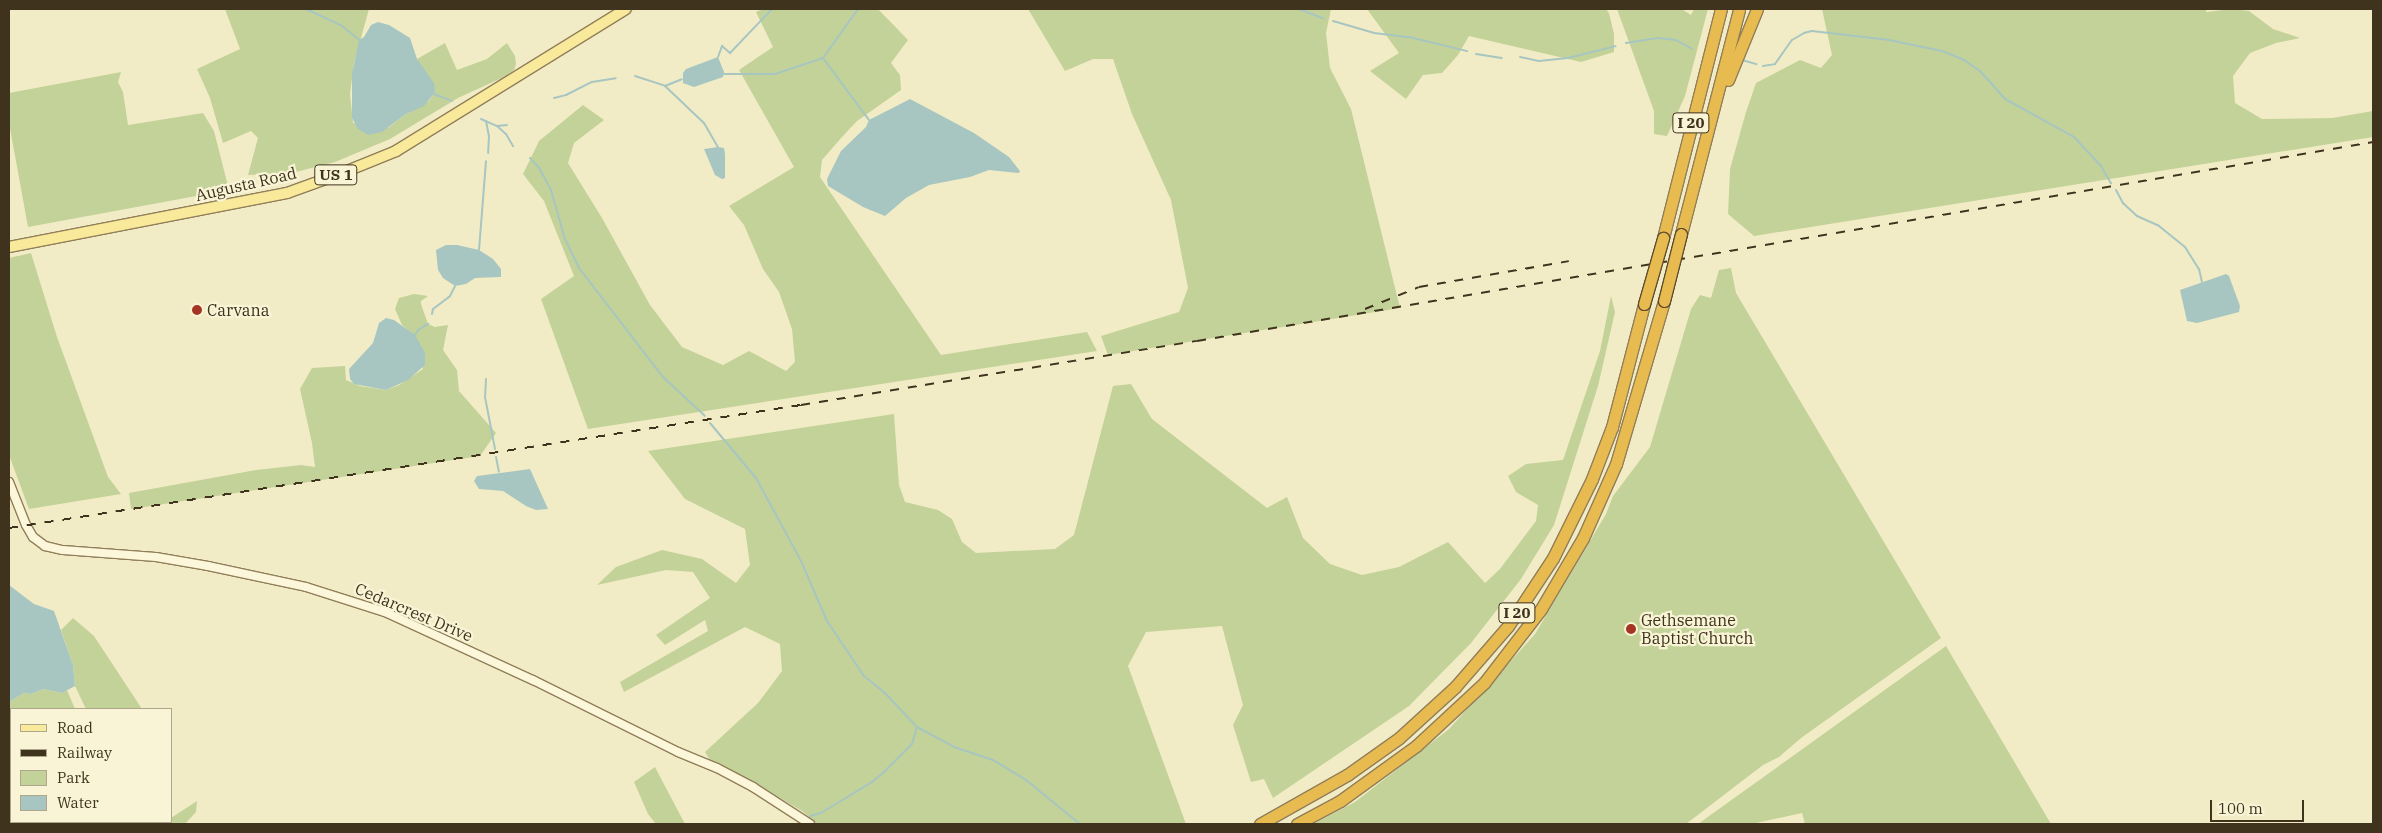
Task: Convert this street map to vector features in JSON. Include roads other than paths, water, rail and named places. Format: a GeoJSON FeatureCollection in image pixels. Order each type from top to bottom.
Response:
{"type":"FeatureCollection","features":[{"type":"Feature","properties":{"kind":"highway"},"geometry":{"type":"LineString","coordinates":[[1713,39],[1716,9]]}},
{"type":"Feature","properties":{"kind":"highway","name":"I 20"},"geometry":{"type":"LineString","coordinates":[[1260,824],[1339,780],[1398,738],[1455,688],[1508,626],[1549,565],[1586,494],[1612,427],[1663,238],[1721,9]]}},
{"type":"Feature","properties":{"kind":"highway","name":"I 20"},"geometry":{"type":"LineString","coordinates":[[1297,824],[1340,800],[1416,746],[1484,683],[1541,609],[1584,538],[1616,464],[1664,301],[1739,9]]}},
{"type":"Feature","properties":{"kind":"highway"},"geometry":{"type":"LineString","coordinates":[[1701,160],[1732,68],[1757,9]]}},
{"type":"Feature","properties":{"kind":"main road","name":"Augusta Road"},"geometry":{"type":"LineString","coordinates":[[9,246],[287,193],[337,175],[396,151],[626,9]]}},
{"type":"Feature","properties":{"kind":"street","name":"Cedarcrest Drive"},"geometry":{"type":"LineString","coordinates":[[9,482],[26,525],[33,537],[45,546],[63,550],[156,557],[208,566],[298,585],[339,596],[385,612],[533,680],[678,752],[717,768],[753,787],[810,824]]}},
{"type":"Feature","properties":{"kind":"water"},"geometry":{"type":"Polygon","coordinates":[[[378,22],[389,25],[410,38],[417,59],[434,83],[435,90],[424,106],[406,114],[382,132],[368,135],[358,129],[352,118],[352,74],[359,40],[364,37],[371,25],[378,22]]]}},
{"type":"Feature","properties":{"kind":"water"},"geometry":{"type":"Polygon","coordinates":[[[718,57],[724,72],[723,77],[694,87],[683,83],[683,73],[686,69],[718,57]]]}},
{"type":"Feature","properties":{"kind":"water"},"geometry":{"type":"Polygon","coordinates":[[[910,99],[974,133],[1009,157],[1020,171],[1019,173],[989,170],[970,177],[929,185],[906,198],[885,216],[863,207],[828,186],[827,179],[841,151],[866,127],[869,120],[910,99]]]}},
{"type":"Feature","properties":{"kind":"water"},"geometry":{"type":"Polygon","coordinates":[[[724,148],[725,154],[725,178],[722,179],[715,175],[704,149],[724,148]]]}},
{"type":"Feature","properties":{"kind":"water"},"geometry":{"type":"Polygon","coordinates":[[[446,245],[457,245],[479,250],[493,259],[501,269],[501,277],[475,278],[466,284],[455,286],[443,278],[438,270],[436,250],[446,245]]]}},
{"type":"Feature","properties":{"kind":"water"},"geometry":{"type":"Polygon","coordinates":[[[2226,274],[2229,276],[2240,306],[2239,312],[2197,323],[2187,321],[2180,290],[2226,274]]]}},
{"type":"Feature","properties":{"kind":"water"},"geometry":{"type":"Polygon","coordinates":[[[386,318],[394,320],[415,335],[425,353],[425,365],[408,380],[386,390],[354,384],[350,379],[349,369],[373,343],[379,323],[386,318]]]}},
{"type":"Feature","properties":{"kind":"water"},"geometry":{"type":"Polygon","coordinates":[[[530,469],[548,509],[536,510],[526,506],[503,491],[479,489],[474,481],[477,476],[530,469]]]}},
{"type":"Feature","properties":{"kind":"water"},"geometry":{"type":"Polygon","coordinates":[[[9,585],[34,604],[54,611],[73,665],[75,686],[62,693],[43,689],[31,694],[24,693],[9,702],[9,585]]]}},
{"type":"Feature","properties":{"kind":"waterway"},"geometry":{"type":"LineString","coordinates":[[306,9],[342,26],[359,40]]}},
{"type":"Feature","properties":{"kind":"waterway"},"geometry":{"type":"LineString","coordinates":[[718,57],[722,46],[730,53],[772,9]]}},
{"type":"Feature","properties":{"kind":"waterway"},"geometry":{"type":"LineString","coordinates":[[723,74],[775,74],[823,58],[858,9]]}},
{"type":"Feature","properties":{"kind":"waterway"},"geometry":{"type":"LineString","coordinates":[[1299,9],[1323,18]]}},
{"type":"Feature","properties":{"kind":"waterway"},"geometry":{"type":"LineString","coordinates":[[1333,21],[1374,33],[1409,37],[1467,51]]}},
{"type":"Feature","properties":{"kind":"waterway"},"geometry":{"type":"LineString","coordinates":[[1763,66],[1775,64],[1792,40],[1812,31],[1889,40],[1942,51],[1964,60],[1980,71],[2005,99],[2074,137],[2101,166],[2111,183]]}},
{"type":"Feature","properties":{"kind":"waterway"},"geometry":{"type":"LineString","coordinates":[[1626,43],[1658,38],[1676,40],[1692,49]]}},
{"type":"Feature","properties":{"kind":"waterway"},"geometry":{"type":"LineString","coordinates":[[1520,57],[1539,61],[1568,58],[1616,46]]}},
{"type":"Feature","properties":{"kind":"waterway"},"geometry":{"type":"LineString","coordinates":[[1476,54],[1502,58]]}},
{"type":"Feature","properties":{"kind":"waterway"},"geometry":{"type":"LineString","coordinates":[[823,58],[869,120]]}},
{"type":"Feature","properties":{"kind":"waterway"},"geometry":{"type":"LineString","coordinates":[[1742,60],[1756,64]]}},
{"type":"Feature","properties":{"kind":"waterway"},"geometry":{"type":"LineString","coordinates":[[635,76],[665,86],[704,123],[718,147]]}},
{"type":"Feature","properties":{"kind":"waterway"},"geometry":{"type":"LineString","coordinates":[[554,98],[566,95],[592,82],[616,78]]}},
{"type":"Feature","properties":{"kind":"waterway"},"geometry":{"type":"LineString","coordinates":[[665,86],[682,79]]}},
{"type":"Feature","properties":{"kind":"waterway"},"geometry":{"type":"LineString","coordinates":[[434,94],[452,101]]}},
{"type":"Feature","properties":{"kind":"waterway"},"geometry":{"type":"LineString","coordinates":[[481,119],[497,126],[506,134],[513,146]]}},
{"type":"Feature","properties":{"kind":"waterway"},"geometry":{"type":"LineString","coordinates":[[486,121],[489,136],[488,153]]}},
{"type":"Feature","properties":{"kind":"waterway"},"geometry":{"type":"LineString","coordinates":[[497,126],[507,125]]}},
{"type":"Feature","properties":{"kind":"waterway"},"geometry":{"type":"LineString","coordinates":[[530,158],[539,168],[551,190],[565,239],[579,268],[663,377],[705,416]]}},
{"type":"Feature","properties":{"kind":"waterway"},"geometry":{"type":"LineString","coordinates":[[479,250],[486,161]]}},
{"type":"Feature","properties":{"kind":"waterway"},"geometry":{"type":"LineString","coordinates":[[2116,190],[2123,203],[2137,216],[2159,226],[2185,247],[2199,269],[2202,282]]}},
{"type":"Feature","properties":{"kind":"waterway"},"geometry":{"type":"LineString","coordinates":[[432,314],[433,309],[450,296],[455,286]]}},
{"type":"Feature","properties":{"kind":"waterway"},"geometry":{"type":"LineString","coordinates":[[415,335],[418,330],[428,324]]}},
{"type":"Feature","properties":{"kind":"waterway"},"geometry":{"type":"LineString","coordinates":[[486,379],[485,397],[495,449]]}},
{"type":"Feature","properties":{"kind":"waterway"},"geometry":{"type":"LineString","coordinates":[[710,423],[756,478],[801,561],[827,621],[864,676],[884,692],[917,727],[954,747],[993,760],[1026,780],[1080,824]]}},
{"type":"Feature","properties":{"kind":"waterway"},"geometry":{"type":"LineString","coordinates":[[496,457],[499,472]]}},
{"type":"Feature","properties":{"kind":"waterway"},"geometry":{"type":"LineString","coordinates":[[810,816],[821,813],[872,782],[912,744],[917,727]]}},
{"type":"Feature","properties":{"kind":"railway"},"geometry":{"type":"LineString","coordinates":[[9,528],[801,405],[1197,341],[2373,142]]}},
{"type":"Feature","properties":{"kind":"railway"},"geometry":{"type":"LineString","coordinates":[[1365,309],[1419,287],[1569,261]]}},
{"type":"Feature","properties":{"kind":"place","name":"Carvana"},"geometry":{"type":"Point","coordinates":[197,310]}},
{"type":"Feature","properties":{"kind":"place","name":"Gethsemane Baptist Church"},"geometry":{"type":"Point","coordinates":[1631,629]}}]}
